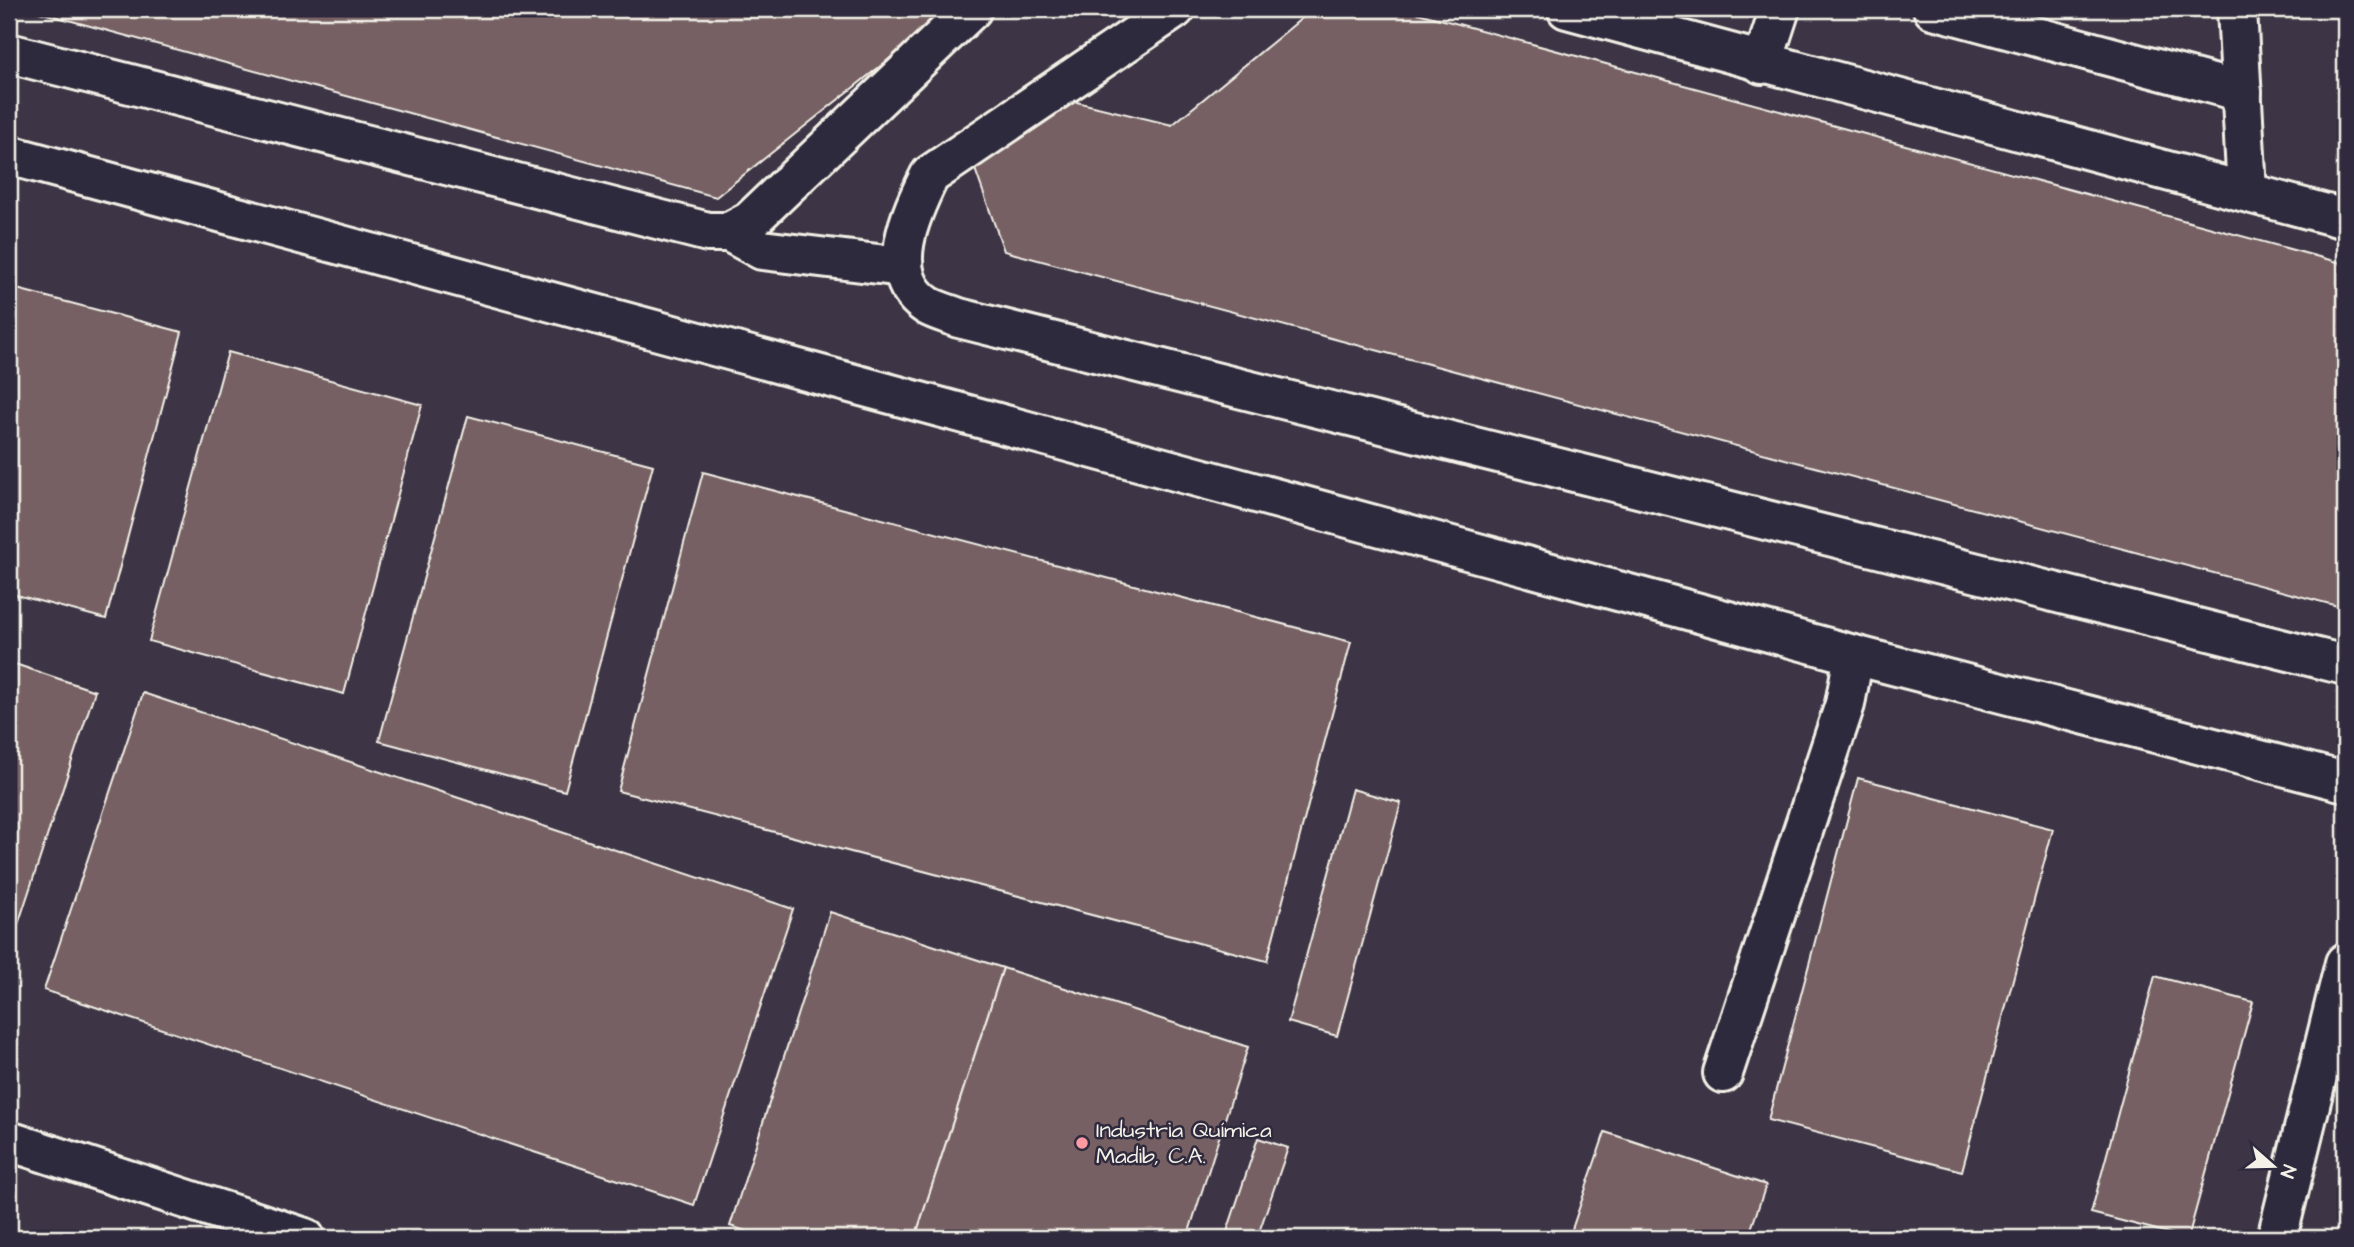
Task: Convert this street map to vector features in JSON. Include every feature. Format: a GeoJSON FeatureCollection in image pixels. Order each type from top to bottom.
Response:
{"type":"FeatureCollection","features":[{"type":"Feature","properties":{"kind":"street"},"geometry":{"type":"LineString","coordinates":[[9,53],[708,232],[729,232],[750,221],[972,9]]}},
{"type":"Feature","properties":{"kind":"street"},"geometry":{"type":"LineString","coordinates":[[1175,9],[930,174],[908,218],[903,267],[907,285],[928,306],[958,318],[2345,665]]}},
{"type":"Feature","properties":{"kind":"street"},"geometry":{"type":"LineString","coordinates":[[1567,9],[1762,64],[2345,219]]}},
{"type":"Feature","properties":{"kind":"street"},"geometry":{"type":"LineString","coordinates":[[1762,64],[1780,9]]}},
{"type":"Feature","properties":{"kind":"street"},"geometry":{"type":"LineString","coordinates":[[1933,9],[2242,92]]}},
{"type":"Feature","properties":{"kind":"street"},"geometry":{"type":"LineString","coordinates":[[2237,9],[2248,192]]}},
{"type":"Feature","properties":{"kind":"street"},"geometry":{"type":"LineString","coordinates":[[9,155],[1854,655],[2345,782]]}},
{"type":"Feature","properties":{"kind":"street"},"geometry":{"type":"LineString","coordinates":[[729,232],[762,250],[903,267]]}},
{"type":"Feature","properties":{"kind":"street"},"geometry":{"type":"LineString","coordinates":[[1723,1073],[1845,704],[1854,655]]}},
{"type":"Feature","properties":{"kind":"street"},"geometry":{"type":"LineString","coordinates":[[2277,1238],[2345,963]]}},
{"type":"Feature","properties":{"kind":"street"},"geometry":{"type":"LineString","coordinates":[[9,1141],[244,1229],[305,1238]]}},
{"type":"Feature","properties":{"kind":"building"},"geometry":{"type":"Polygon","coordinates":[[[28,9],[952,9],[716,197],[28,9]]]}},
{"type":"Feature","properties":{"kind":"building"},"geometry":{"type":"Polygon","coordinates":[[[1313,9],[1403,9],[2345,264],[2345,608],[1004,251],[969,152],[1060,98],[1172,125],[1313,9]]]}},
{"type":"Feature","properties":{"kind":"building"},"geometry":{"type":"Polygon","coordinates":[[[9,287],[182,332],[106,619],[9,593],[9,287]]]}},
{"type":"Feature","properties":{"kind":"building"},"geometry":{"type":"Polygon","coordinates":[[[228,352],[422,405],[344,694],[149,641],[228,352]]]}},
{"type":"Feature","properties":{"kind":"building"},"geometry":{"type":"Polygon","coordinates":[[[468,416],[653,465],[565,791],[379,741],[468,416]]]}},
{"type":"Feature","properties":{"kind":"building"},"geometry":{"type":"Polygon","coordinates":[[[703,472],[1351,642],[1267,961],[618,791],[703,472]]]}},
{"type":"Feature","properties":{"kind":"building"},"geometry":{"type":"Polygon","coordinates":[[[9,662],[95,691],[9,952],[9,662]]]}},
{"type":"Feature","properties":{"kind":"building"},"geometry":{"type":"Polygon","coordinates":[[[143,693],[793,909],[694,1205],[44,990],[143,693]]]}},
{"type":"Feature","properties":{"kind":"building"},"geometry":{"type":"Polygon","coordinates":[[[1858,778],[2053,829],[1962,1171],[1768,1120],[1858,778]]]}},
{"type":"Feature","properties":{"kind":"building"},"geometry":{"type":"Polygon","coordinates":[[[1352,789],[1401,803],[1337,1036],[1288,1022],[1352,789]]]}},
{"type":"Feature","properties":{"kind":"building"},"geometry":{"type":"Polygon","coordinates":[[[830,912],[1003,968],[915,1238],[768,1238],[730,1226],[830,912]]]}},
{"type":"Feature","properties":{"kind":"building","name":"Industria Química Madib, C.A."},"geometry":{"type":"Polygon","coordinates":[[[1003,968],[1248,1047],[1187,1238],[915,1238],[1003,968]]]}},
{"type":"Feature","properties":{"kind":"building"},"geometry":{"type":"Polygon","coordinates":[[[2155,976],[2253,1002],[2188,1238],[2091,1213],[2155,976]]]}},
{"type":"Feature","properties":{"kind":"building"},"geometry":{"type":"Polygon","coordinates":[[[1605,1132],[1766,1185],[1748,1238],[1569,1238],[1605,1132]]]}},
{"type":"Feature","properties":{"kind":"building"},"geometry":{"type":"Polygon","coordinates":[[[1258,1138],[1288,1148],[1257,1238],[1225,1238],[1258,1138]]]}},
{"type":"Feature","properties":{"kind":"place","name":"Industria Química Madib, C.A."},"geometry":{"type":"Point","coordinates":[1082,1143]}}]}
